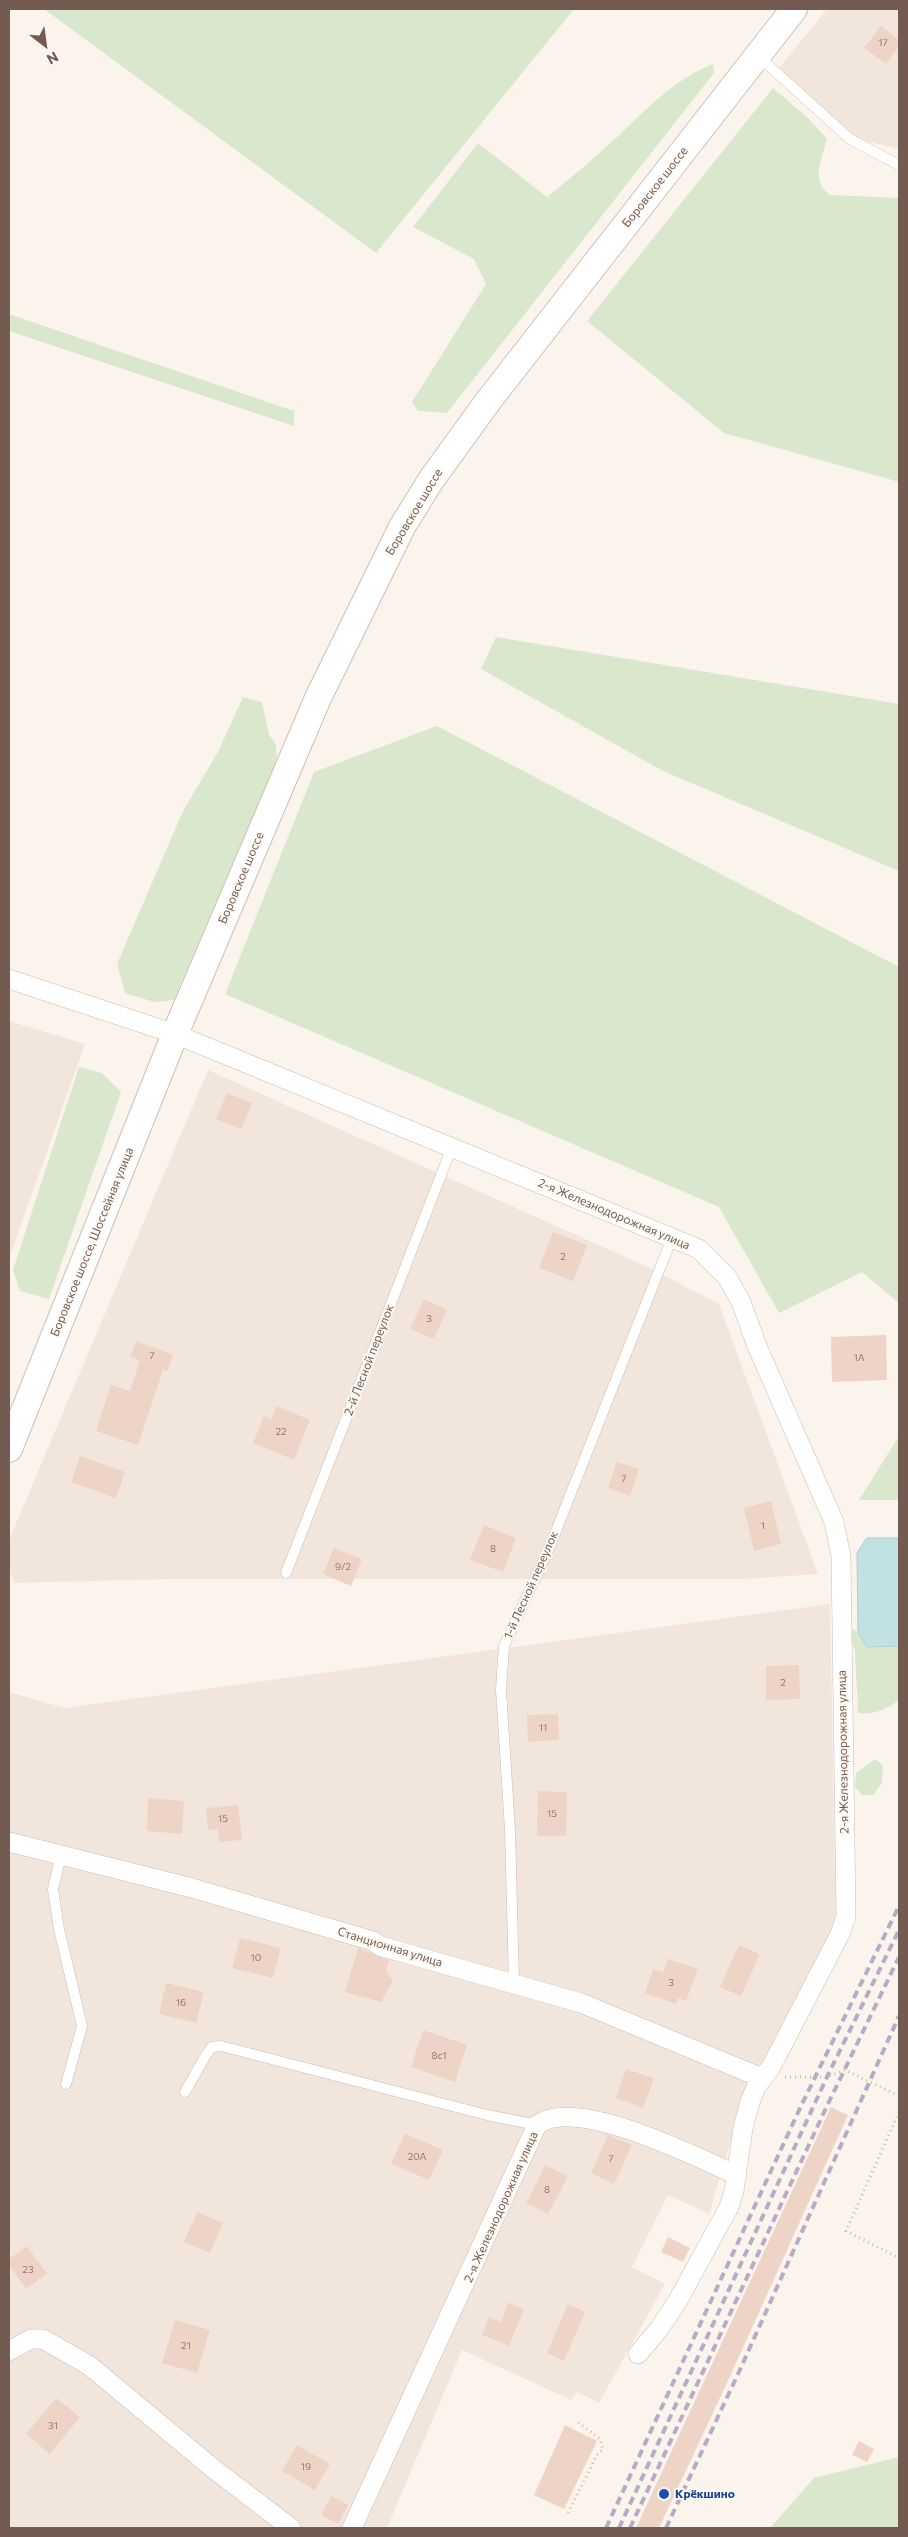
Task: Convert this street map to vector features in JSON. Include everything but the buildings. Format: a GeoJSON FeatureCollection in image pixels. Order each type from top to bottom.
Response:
{"type":"FeatureCollection","features":[{"type":"Feature","properties":{"kind":"main road","name":"Боровское шоссе"},"geometry":{"type":"LineString","coordinates":[[175,1034],[318,698],[402,527],[431,480],[489,400],[794,9]]}},
{"type":"Feature","properties":{"kind":"main road","name":"Боровское шоссе, Шоссейная улица"},"geometry":{"type":"LineString","coordinates":[[9,1449],[175,1034]]}},
{"type":"Feature","properties":{"kind":"street","name":"2-я Железнодорожная улица"},"geometry":{"type":"LineString","coordinates":[[9,979],[175,1034],[699,1250],[727,1277],[741,1302],[757,1346],[834,1522],[841,1556],[846,1917],[840,1934],[771,2067],[762,2078],[750,2102],[743,2128],[737,2175],[623,2127],[575,2118],[548,2121],[537,2125],[352,2528]]}},
{"type":"Feature","properties":{"kind":"street","name":"Станционная улица"},"geometry":{"type":"LineString","coordinates":[[9,1842],[192,1888],[581,2003],[762,2078]]}},
{"type":"Feature","properties":{"kind":"street"},"geometry":{"type":"LineString","coordinates":[[638,2354],[659,2329],[676,2302],[728,2207],[737,2175]]}},
{"type":"Feature","properties":{"kind":"street"},"geometry":{"type":"LineString","coordinates":[[9,2351],[31,2339],[43,2339],[90,2366],[215,2470],[291,2528]]}},
{"type":"Feature","properties":{"kind":"lane"},"geometry":{"type":"LineString","coordinates":[[758,54],[850,139],[899,164]]}},
{"type":"Feature","properties":{"kind":"lane","name":"2-й Лесной переулок"},"geometry":{"type":"LineString","coordinates":[[286,1573],[452,1147]]}},
{"type":"Feature","properties":{"kind":"lane","name":"1-й Лесной переулок"},"geometry":{"type":"LineString","coordinates":[[514,1984],[510,1830],[501,1668],[504,1646],[531,1590],[672,1238]]}},
{"type":"Feature","properties":{"kind":"lane"},"geometry":{"type":"LineString","coordinates":[[61,1855],[53,1889],[59,1929],[82,2026],[66,2084]]}},
{"type":"Feature","properties":{"kind":"lane"},"geometry":{"type":"LineString","coordinates":[[185,2092],[212,2047],[221,2046],[487,2116],[537,2125]]}},
{"type":"Feature","properties":{"kind":"path"},"geometry":{"type":"LineString","coordinates":[[762,2078],[827,2077],[845,2070],[899,2096]]}},
{"type":"Feature","properties":{"kind":"path"},"geometry":{"type":"LineString","coordinates":[[899,2112],[846,2231],[899,2258]]}},
{"type":"Feature","properties":{"kind":"path"},"geometry":{"type":"LineString","coordinates":[[568,2513],[597,2455],[603,2450],[600,2439],[576,2421]]}},
{"type":"Feature","properties":{"kind":"shaded area"},"geometry":{"type":"Polygon","coordinates":[[[827,9],[899,9],[899,149],[854,138],[778,69],[827,9]]]}},
{"type":"Feature","properties":{"kind":"shaded area"},"geometry":{"type":"Polygon","coordinates":[[[9,1021],[85,1044],[9,1259],[9,1021]]]}},
{"type":"Feature","properties":{"kind":"shaded area"},"geometry":{"type":"Polygon","coordinates":[[[208,1070],[650,1268],[719,1304],[818,1574],[745,1579],[172,1579],[14,1583],[9,1569],[9,1540],[208,1070]]]}},
{"type":"Feature","properties":{"kind":"shaded area"},"geometry":{"type":"Polygon","coordinates":[[[830,1604],[836,1921],[766,2064],[741,2107],[709,2214],[668,2195],[632,2267],[665,2284],[599,2403],[578,2392],[571,2400],[462,2350],[387,2528],[9,2528],[9,1692],[65,1708],[830,1604]]]}},
{"type":"Feature","properties":{"kind":"green space"},"geometry":{"type":"Polygon","coordinates":[[[44,9],[574,9],[376,253],[44,9]]]}},
{"type":"Feature","properties":{"kind":"green space"},"geometry":{"type":"Polygon","coordinates":[[[713,64],[714,73],[447,413],[418,411],[412,402],[486,284],[474,259],[413,227],[478,143],[547,197],[597,155],[672,87],[713,64]]]}},
{"type":"Feature","properties":{"kind":"green space"},"geometry":{"type":"Polygon","coordinates":[[[773,88],[807,117],[827,139],[820,162],[819,176],[820,183],[830,195],[899,198],[899,482],[724,433],[587,321],[773,88]]]}},
{"type":"Feature","properties":{"kind":"green space"},"geometry":{"type":"Polygon","coordinates":[[[9,314],[294,411],[294,426],[9,331],[9,314]]]}},
{"type":"Feature","properties":{"kind":"green space"},"geometry":{"type":"Polygon","coordinates":[[[496,637],[899,704],[899,871],[663,771],[481,669],[496,637]]]}},
{"type":"Feature","properties":{"kind":"green space"},"geometry":{"type":"Polygon","coordinates":[[[243,697],[262,702],[269,734],[276,745],[277,760],[174,1000],[154,1002],[125,993],[117,964],[183,811],[218,752],[243,697]]]}},
{"type":"Feature","properties":{"kind":"green space"},"geometry":{"type":"Polygon","coordinates":[[[437,726],[899,967],[899,1303],[862,1272],[779,1313],[719,1207],[225,994],[314,772],[437,726]]]}},
{"type":"Feature","properties":{"kind":"green space"},"geometry":{"type":"Polygon","coordinates":[[[79,1067],[102,1073],[121,1092],[49,1299],[20,1291],[13,1270],[79,1067]]]}},
{"type":"Feature","properties":{"kind":"green space"},"geometry":{"type":"Polygon","coordinates":[[[899,1436],[899,1500],[859,1500],[899,1436]]]}},
{"type":"Feature","properties":{"kind":"green space"},"geometry":{"type":"Polygon","coordinates":[[[849,1627],[858,1632],[867,1647],[899,1646],[899,1700],[880,1711],[858,1713],[855,1652],[849,1627]]]}},
{"type":"Feature","properties":{"kind":"green space"},"geometry":{"type":"Polygon","coordinates":[[[875,1759],[883,1765],[882,1783],[873,1795],[862,1795],[855,1787],[856,1773],[875,1759]]]}},
{"type":"Feature","properties":{"kind":"green space"},"geometry":{"type":"Polygon","coordinates":[[[899,2457],[899,2528],[770,2528],[814,2478],[899,2457]]]}},
{"type":"Feature","properties":{"kind":"water"},"geometry":{"type":"Polygon","coordinates":[[[867,1538],[899,1538],[899,1646],[867,1647],[858,1632],[857,1553],[867,1538]]]}},
{"type":"Feature","properties":{"kind":"railway"},"geometry":{"type":"LineString","coordinates":[[606,2528],[801,2106],[899,1906]]}},
{"type":"Feature","properties":{"kind":"railway"},"geometry":{"type":"LineString","coordinates":[[619,2528],[827,2077],[899,1930]]}},
{"type":"Feature","properties":{"kind":"railway"},"geometry":{"type":"LineString","coordinates":[[630,2528],[827,2106],[899,1957]]}},
{"type":"Feature","properties":{"kind":"railway"},"geometry":{"type":"LineString","coordinates":[[666,2528],[738,2374],[899,2016]]}},
{"type":"Feature","properties":{"kind":"place","name":"Крёкшино"},"geometry":{"type":"Point","coordinates":[664,2494]}}]}
